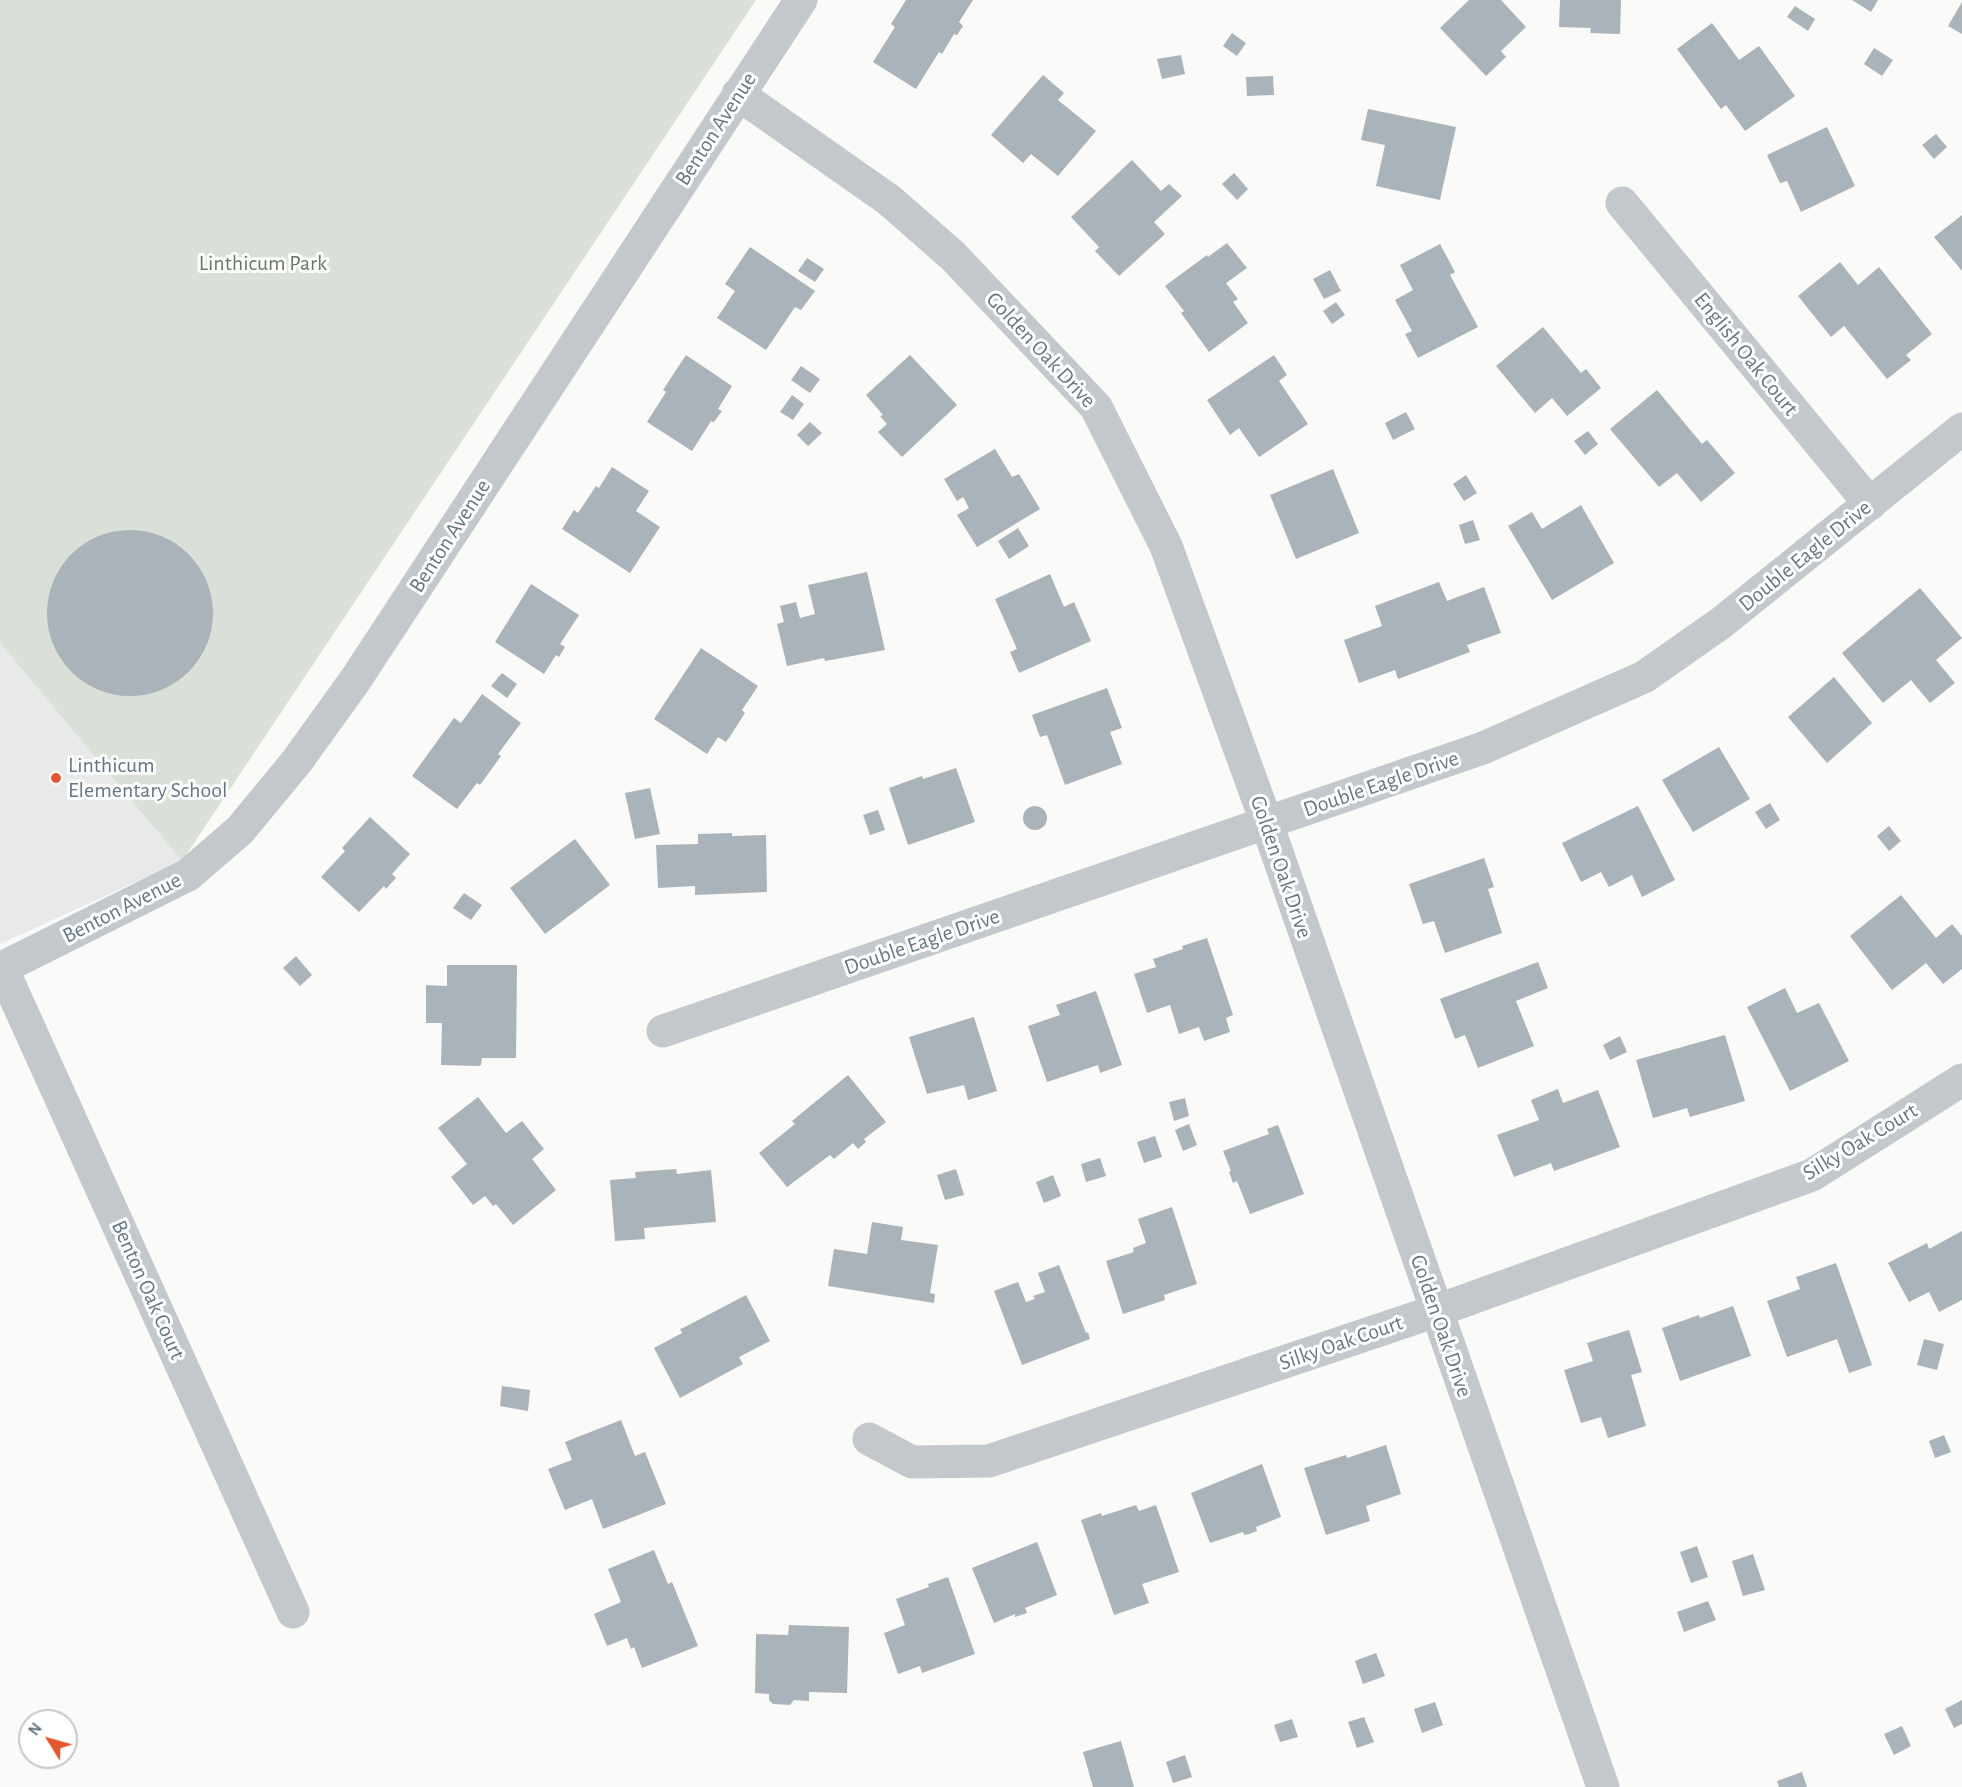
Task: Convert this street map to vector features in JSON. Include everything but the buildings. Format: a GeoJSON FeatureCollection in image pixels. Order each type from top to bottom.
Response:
{"type":"FeatureCollection","features":[{"type":"Feature","properties":{"kind":"street","name":"Benton Avenue"},"geometry":{"type":"LineString","coordinates":[[1,968],[188,875],[240,830],[297,761],[356,679],[801,0]]}},
{"type":"Feature","properties":{"kind":"street","name":"Golden Oak Drive"},"geometry":{"type":"LineString","coordinates":[[738,94],[890,200],[953,256],[1096,407],[1166,546],[1267,824],[1603,1787]]}},
{"type":"Feature","properties":{"kind":"street","name":"English Oak Court"},"geometry":{"type":"LineString","coordinates":[[1622,203],[1870,504]]}},
{"type":"Feature","properties":{"kind":"street","name":"Double Eagle Drive"},"geometry":{"type":"LineString","coordinates":[[663,1031],[1483,748],[1644,677],[1721,623],[1962,429]]}},
{"type":"Feature","properties":{"kind":"street","name":"Benton Oak Court"},"geometry":{"type":"LineString","coordinates":[[1,968],[293,1612]]}},
{"type":"Feature","properties":{"kind":"street","name":"Silky Oak Court"},"geometry":{"type":"LineString","coordinates":[[869,1439],[912,1462],[989,1461],[1436,1311],[1812,1175],[1962,1080]]}},
{"type":"Feature","properties":{"kind":"shaded area","name":"Linthicum Elementary School"},"geometry":{"type":"Polygon","coordinates":[[[0,643],[182,861],[0,944],[0,643]]]}},
{"type":"Feature","properties":{"kind":"green space","name":"Linthicum Park"},"geometry":{"type":"Polygon","coordinates":[[[0,0],[756,0],[182,861],[0,643],[0,0]]]}},
{"type":"Feature","properties":{"kind":"place","name":"Linthicum Elementary School"},"geometry":{"type":"Point","coordinates":[56,778]}}]}
